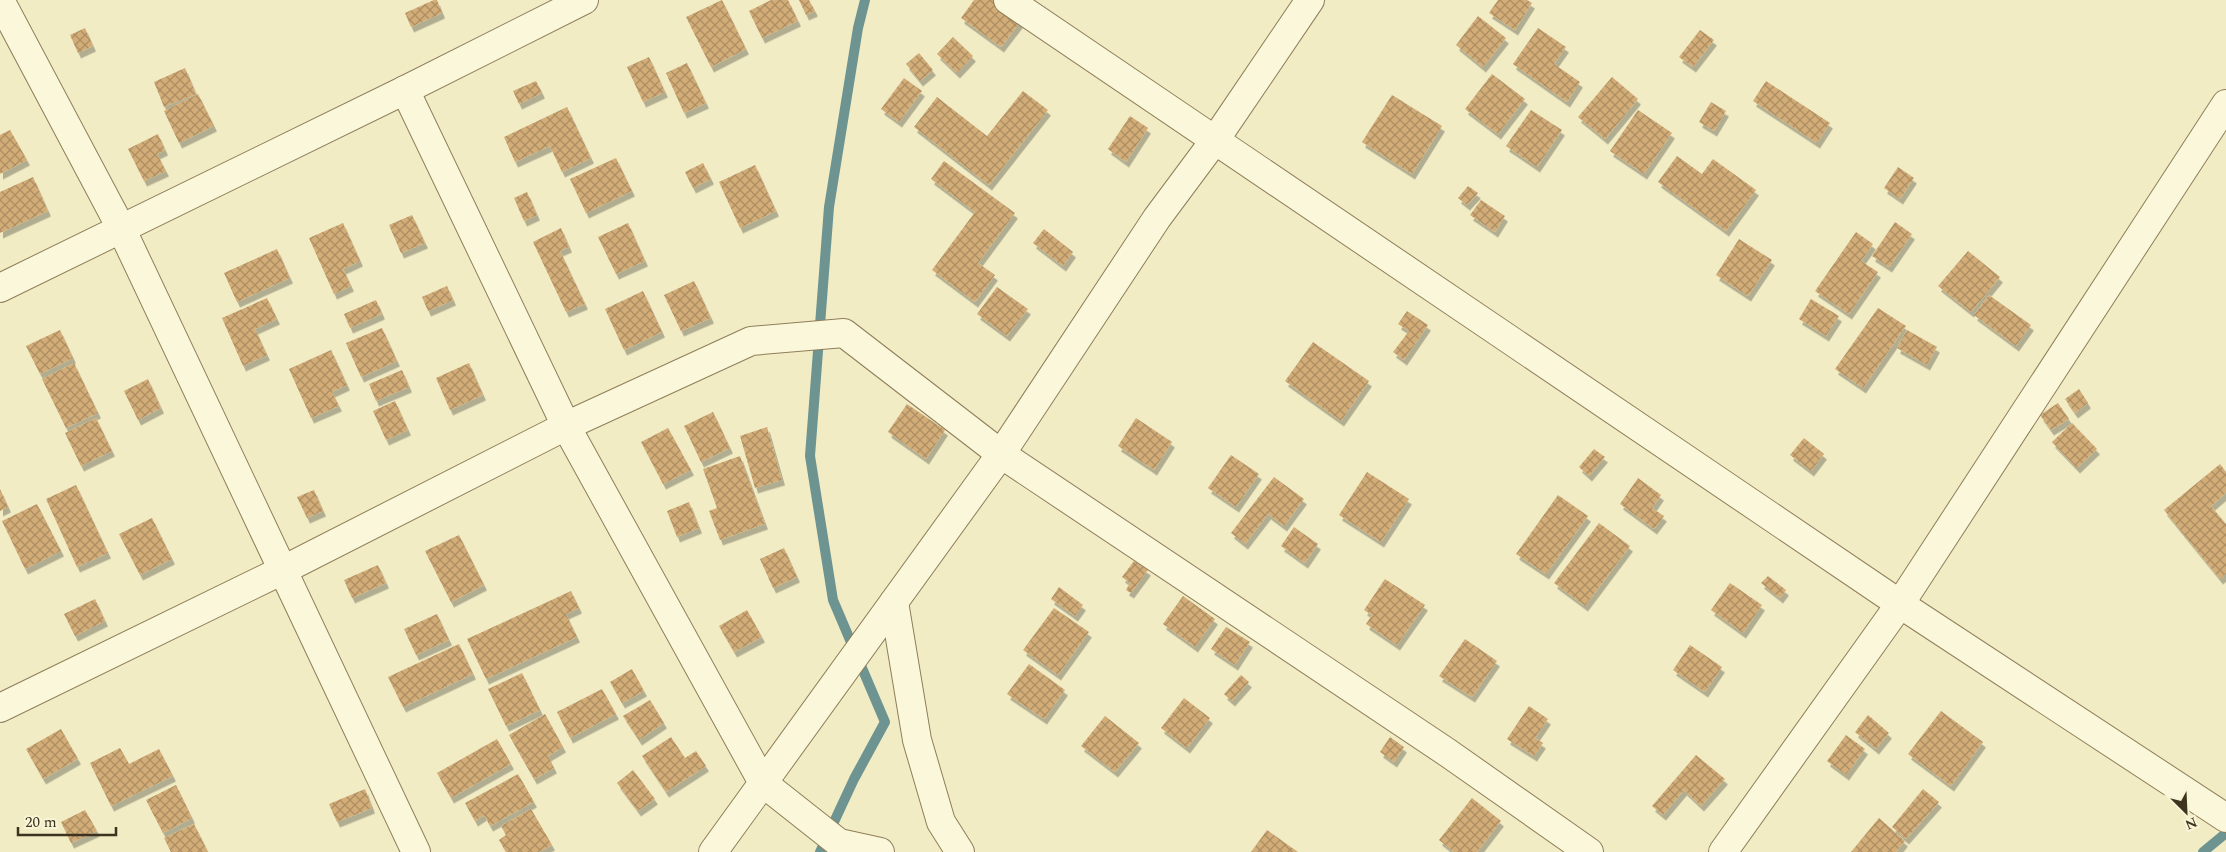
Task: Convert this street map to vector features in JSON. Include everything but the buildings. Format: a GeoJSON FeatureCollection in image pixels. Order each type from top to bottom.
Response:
{"type":"FeatureCollection","features":[{"type":"Feature","properties":{"kind":"street"},"geometry":{"type":"LineString","coordinates":[[0,0],[121,228],[416,852]]}},
{"type":"Feature","properties":{"kind":"street"},"geometry":{"type":"LineString","coordinates":[[0,288],[405,90],[584,0]]}},
{"type":"Feature","properties":{"kind":"street"},"geometry":{"type":"LineString","coordinates":[[1008,0],[1900,604],[2226,818]]}},
{"type":"Feature","properties":{"kind":"street"},"geometry":{"type":"LineString","coordinates":[[713,852],[1001,454],[1157,218],[1215,140],[1310,0]]}},
{"type":"Feature","properties":{"kind":"street"},"geometry":{"type":"LineString","coordinates":[[405,90],[566,426],[763,783],[840,844],[880,852]]}},
{"type":"Feature","properties":{"kind":"street"},"geometry":{"type":"LineString","coordinates":[[1723,852],[1900,604],[2226,104]]}},
{"type":"Feature","properties":{"kind":"street"},"geometry":{"type":"LineString","coordinates":[[0,708],[283,570],[566,426],[751,341],[844,333],[1001,454],[1448,753],[1589,852]]}},
{"type":"Feature","properties":{"kind":"street"},"geometry":{"type":"LineString","coordinates":[[894,602],[917,740],[941,822],[960,852]]}},
{"type":"Feature","properties":{"kind":"waterway"},"geometry":{"type":"LineString","coordinates":[[820,852],[854,779],[885,722],[833,600],[810,456],[829,207],[858,28],[865,0]]}},
{"type":"Feature","properties":{"kind":"waterway"},"geometry":{"type":"LineString","coordinates":[[2203,852],[2226,833]]}}]}
